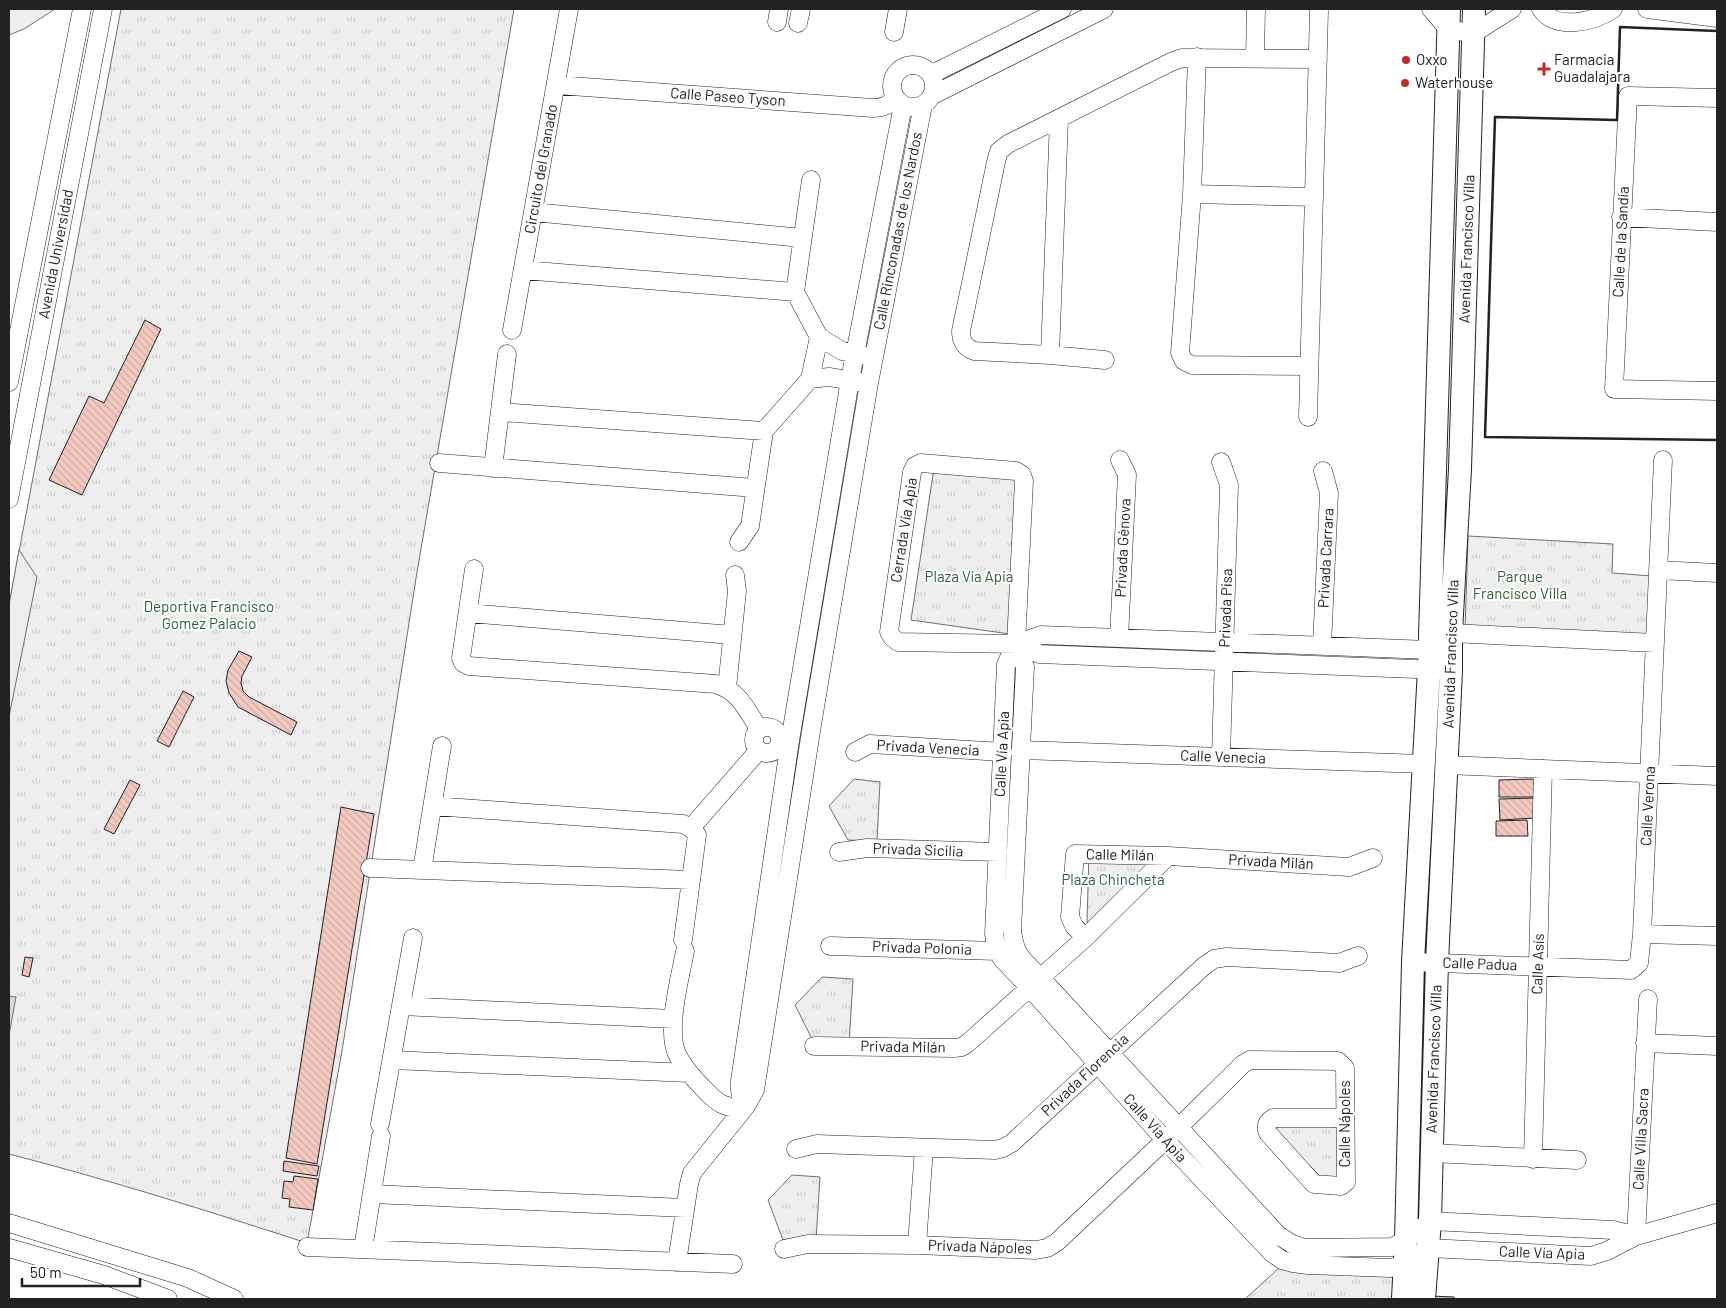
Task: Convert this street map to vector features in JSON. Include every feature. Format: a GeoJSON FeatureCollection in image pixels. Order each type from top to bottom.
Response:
{"type":"FeatureCollection","features":[{"type":"Feature","properties":{"kind":"main road","name":"Avenida Francisco Villa"},"geometry":{"type":"LineString","coordinates":[[1436,663],[1450,633],[1460,469],[1474,9]]}},
{"type":"Feature","properties":{"kind":"main road","name":"Avenida Francisco Villa"},"geometry":{"type":"LineString","coordinates":[[1424,1299],[1430,1222],[1437,962],[1434,469],[1449,19]]}},
{"type":"Feature","properties":{"kind":"main road"},"geometry":{"type":"LineString","coordinates":[[1434,469],[1460,469]]}},
{"type":"Feature","properties":{"kind":"main road","name":"Avenida Francisco Villa"},"geometry":{"type":"LineString","coordinates":[[1403,1299],[1413,962],[1435,764]]}},
{"type":"Feature","properties":{"kind":"street","name":"Avenida Universidad"},"geometry":{"type":"LineString","coordinates":[[9,382],[82,9]]}},
{"type":"Feature","properties":{"kind":"street","name":"Avenida Universidad"},"geometry":{"type":"LineString","coordinates":[[9,499],[104,9]]}},
{"type":"Feature","properties":{"kind":"street","name":"Circuito del Granado"},"geometry":{"type":"LineString","coordinates":[[512,330],[570,9]]}},
{"type":"Feature","properties":{"kind":"street"},"geometry":{"type":"LineString","coordinates":[[894,32],[898,9]]}},
{"type":"Feature","properties":{"kind":"street"},"geometry":{"type":"LineString","coordinates":[[932,74],[1062,9]]}},
{"type":"Feature","properties":{"kind":"street"},"geometry":{"type":"LineString","coordinates":[[928,100],[935,88],[932,74],[926,68],[918,64],[909,64],[895,74],[892,82],[892,91],[900,102],[917,107],[1104,9]]}},
{"type":"Feature","properties":{"kind":"street"},"geometry":{"type":"LineString","coordinates":[[1255,58],[1256,9]]}},
{"type":"Feature","properties":{"kind":"street"},"geometry":{"type":"LineString","coordinates":[[1431,9],[1474,33],[1512,9]]}},
{"type":"Feature","properties":{"kind":"street"},"geometry":{"type":"LineString","coordinates":[[1541,9],[1553,19],[1564,22],[1592,20],[1613,9]]}},
{"type":"Feature","properties":{"kind":"street"},"geometry":{"type":"LineString","coordinates":[[1647,9],[1717,18]]}},
{"type":"Feature","properties":{"kind":"street"},"geometry":{"type":"LineString","coordinates":[[1308,417],[1319,11]]}},
{"type":"Feature","properties":{"kind":"street"},"geometry":{"type":"LineString","coordinates":[[1197,57],[1192,194],[1180,353],[1184,361],[1192,366],[1309,366]]}},
{"type":"Feature","properties":{"kind":"street"},"geometry":{"type":"LineString","coordinates":[[1105,360],[974,351],[968,348],[961,338],[999,151],[1008,144],[1182,58],[1318,59]]}},
{"type":"Feature","properties":{"kind":"street","name":"Calle Paseo Tyson"},"geometry":{"type":"LineString","coordinates":[[556,85],[873,108],[881,108],[900,102]]}},
{"type":"Feature","properties":{"kind":"street","name":"Calle de la Sandía"},"geometry":{"type":"LineString","coordinates":[[1717,98],[1628,96],[1614,389],[1717,392]]}},
{"type":"Feature","properties":{"kind":"street","name":"Calle Rinconadas de los Nardos"},"geometry":{"type":"LineString","coordinates":[[677,1262],[688,1184],[692,1173],[746,1106],[755,1090],[809,743],[869,383],[928,100]]}},
{"type":"Feature","properties":{"kind":"street","name":"Calle Rinconadas de los Nardos"},"geometry":{"type":"LineString","coordinates":[[746,1106],[739,1091],[785,740],[900,102]]}},
{"type":"Feature","properties":{"kind":"street"},"geometry":{"type":"LineString","coordinates":[[1050,355],[1059,119]]}},
{"type":"Feature","properties":{"kind":"street"},"geometry":{"type":"LineString","coordinates":[[56,142],[77,146]]}},
{"type":"Feature","properties":{"kind":"street"},"geometry":{"type":"LineString","coordinates":[[811,180],[795,292],[819,337],[842,351],[874,357]]}},
{"type":"Feature","properties":{"kind":"street"},"geometry":{"type":"LineString","coordinates":[[1192,194],[1314,196]]}},
{"type":"Feature","properties":{"kind":"street"},"geometry":{"type":"LineString","coordinates":[[533,212],[802,238]]}},
{"type":"Feature","properties":{"kind":"street"},"geometry":{"type":"LineString","coordinates":[[1621,217],[1717,222]]}},
{"type":"Feature","properties":{"kind":"street"},"geometry":{"type":"LineString","coordinates":[[523,270],[795,292]]}},
{"type":"Feature","properties":{"kind":"street"},"geometry":{"type":"LineString","coordinates":[[739,542],[750,526],[764,431],[810,379],[819,337]]}},
{"type":"Feature","properties":{"kind":"street"},"geometry":{"type":"LineString","coordinates":[[493,468],[507,354]]}},
{"type":"Feature","properties":{"kind":"street"},"geometry":{"type":"LineString","coordinates":[[810,379],[829,377],[869,383]]}},
{"type":"Feature","properties":{"kind":"street"},"geometry":{"type":"LineString","coordinates":[[500,412],[764,431]]}},
{"type":"Feature","properties":{"kind":"street","name":"Privada Génova"},"geometry":{"type":"LineString","coordinates":[[1119,638],[1127,475],[1120,460]]}},
{"type":"Feature","properties":{"kind":"street","name":"Calle Verona"},"geometry":{"type":"LineString","coordinates":[[1636,967],[1639,963],[1642,934],[1663,460]]}},
{"type":"Feature","properties":{"kind":"street","name":"Privada Pisa"},"geometry":{"type":"LineString","coordinates":[[1221,462],[1229,485],[1221,757]]}},
{"type":"Feature","properties":{"kind":"street","name":"Cerrada Vía Apia"},"geometry":{"type":"LineString","coordinates":[[921,463],[1016,471],[1022,475],[1024,481],[1016,644],[898,642],[889,632],[912,472],[921,463]]}},
{"type":"Feature","properties":{"kind":"street"},"geometry":{"type":"LineString","coordinates":[[439,464],[755,488]]}},
{"type":"Feature","properties":{"kind":"street","name":"Privada Carrara"},"geometry":{"type":"LineString","coordinates":[[1322,646],[1329,493],[1323,471]]}},
{"type":"Feature","properties":{"kind":"street"},"geometry":{"type":"LineString","coordinates":[[474,569],[461,658],[463,663],[469,666],[716,684],[737,694],[759,729]]}},
{"type":"Feature","properties":{"kind":"street"},"geometry":{"type":"LineString","coordinates":[[1658,570],[1717,573]]}},
{"type":"Feature","properties":{"kind":"street"},"geometry":{"type":"LineString","coordinates":[[727,688],[737,591],[735,575]]}},
{"type":"Feature","properties":{"kind":"street"},"geometry":{"type":"LineString","coordinates":[[468,613],[732,635]]}},
{"type":"Feature","properties":{"kind":"street"},"geometry":{"type":"LineString","coordinates":[[1450,633],[1655,643]]}},
{"type":"Feature","properties":{"kind":"street"},"geometry":{"type":"LineString","coordinates":[[1016,644],[1041,635],[1322,646],[1436,663]]}},
{"type":"Feature","properties":{"kind":"street"},"geometry":{"type":"LineString","coordinates":[[1016,644],[1039,654],[1224,661],[1436,663]]}},
{"type":"Feature","properties":{"kind":"street","name":"Calle Vía Apia"},"geometry":{"type":"LineString","coordinates":[[1005,948],[1012,930],[1022,750],[1025,667],[1016,644]]}},
{"type":"Feature","properties":{"kind":"street","name":"Calle Vía Apia"},"geometry":{"type":"LineString","coordinates":[[1016,644],[1006,664],[994,934],[1005,948],[1019,956],[1035,982],[1103,1058],[1165,1140],[1272,1253],[1282,1260],[1308,1265],[1390,1268],[1405,1265]]}},
{"type":"Feature","properties":{"kind":"street"},"geometry":{"type":"LineString","coordinates":[[785,740],[772,751],[763,752],[759,750],[754,742],[754,737],[759,729],[768,727],[773,728],[785,740],[809,743]]}},
{"type":"Feature","properties":{"kind":"street","name":"Privada Venecia"},"geometry":{"type":"LineString","coordinates":[[855,752],[870,744],[1003,752]]}},
{"type":"Feature","properties":{"kind":"street"},"geometry":{"type":"LineString","coordinates":[[422,870],[442,746]]}},
{"type":"Feature","properties":{"kind":"street"},"geometry":{"type":"LineString","coordinates":[[691,828],[759,750]]}},
{"type":"Feature","properties":{"kind":"street","name":"Calle Venecia"},"geometry":{"type":"LineString","coordinates":[[1022,750],[1717,776]]}},
{"type":"Feature","properties":{"kind":"street","name":"Calle Asís"},"geometry":{"type":"LineString","coordinates":[[1533,1159],[1543,770]]}},
{"type":"Feature","properties":{"kind":"street"},"geometry":{"type":"LineString","coordinates":[[433,806],[683,824],[691,828],[697,835],[672,1037],[677,1054],[689,1073],[718,1103],[735,1108],[746,1106]]}},
{"type":"Feature","properties":{"kind":"street","name":"Privada Sicilia"},"geometry":{"type":"LineString","coordinates":[[839,852],[866,848],[998,852]]}},
{"type":"Feature","properties":{"kind":"street","name":"Calle Milán"},"geometry":{"type":"LineString","coordinates":[[1085,938],[1074,926],[1070,917],[1075,854],[1168,856]]}},
{"type":"Feature","properties":{"kind":"street","name":"Privada Milán"},"geometry":{"type":"LineString","coordinates":[[1168,856],[1349,867],[1373,858]]}},
{"type":"Feature","properties":{"kind":"street","name":"Calle Milán"},"geometry":{"type":"LineString","coordinates":[[1035,982],[1085,938],[1168,856]]}},
{"type":"Feature","properties":{"kind":"street"},"geometry":{"type":"LineString","coordinates":[[370,868],[691,880]]}},
{"type":"Feature","properties":{"kind":"street"},"geometry":{"type":"LineString","coordinates":[[1642,934],[1717,936]]}},
{"type":"Feature","properties":{"kind":"street"},"geometry":{"type":"LineString","coordinates":[[364,1249],[392,1060],[413,938]]}},
{"type":"Feature","properties":{"kind":"street","name":"Privada Polonia"},"geometry":{"type":"LineString","coordinates":[[830,946],[1005,948]]}},
{"type":"Feature","properties":{"kind":"street","name":"Privada Florencia"},"geometry":{"type":"LineString","coordinates":[[796,1149],[818,1144],[995,1150],[1003,1148],[1012,1143],[1204,966],[1214,959],[1227,957],[1339,963],[1358,956]]}},
{"type":"Feature","properties":{"kind":"street","name":"Calle Padua"},"geometry":{"type":"LineString","coordinates":[[1413,962],[1631,970],[1636,967]]}},
{"type":"Feature","properties":{"kind":"street","name":"Privada Milán"},"geometry":{"type":"LineString","coordinates":[[814,1046],[962,1047],[1035,982]]}},
{"type":"Feature","properties":{"kind":"street","name":"Calle Villa Sacra"},"geometry":{"type":"LineString","coordinates":[[1636,1236],[1648,999]]}},
{"type":"Feature","properties":{"kind":"street"},"geometry":{"type":"LineString","coordinates":[[401,1006],[673,1019]]}},
{"type":"Feature","properties":{"kind":"street"},"geometry":{"type":"LineString","coordinates":[[1645,1043],[1717,1046]]}},
{"type":"Feature","properties":{"kind":"street","name":"Calle Vía Apia"},"geometry":{"type":"LineString","coordinates":[[1103,1058],[1178,1128],[1278,1235],[1292,1244],[1304,1248],[1392,1246],[1406,1240],[1430,1222],[1613,1230],[1636,1236]]}},
{"type":"Feature","properties":{"kind":"street","name":"Calle Nápoles"},"geometry":{"type":"LineString","coordinates":[[1165,1140],[1243,1064],[1256,1059],[1338,1061],[1345,1068],[1346,1182],[1343,1185],[1318,1186],[1310,1181],[1268,1132],[1266,1124],[1273,1118],[1345,1118]]}},
{"type":"Feature","properties":{"kind":"street"},"geometry":{"type":"LineString","coordinates":[[392,1060],[689,1073]]}},
{"type":"Feature","properties":{"kind":"street","name":"Privada Nápoles"},"geometry":{"type":"LineString","coordinates":[[784,1249],[808,1244],[917,1245],[1036,1250],[1047,1248],[1057,1242],[1165,1140]]}},
{"type":"Feature","properties":{"kind":"street"},"geometry":{"type":"LineString","coordinates":[[917,1245],[924,1148]]}},
{"type":"Feature","properties":{"kind":"street"},"geometry":{"type":"LineString","coordinates":[[1431,1153],[1577,1160]]}},
{"type":"Feature","properties":{"kind":"street"},"geometry":{"type":"LineString","coordinates":[[372,1194],[685,1208]]}},
{"type":"Feature","properties":{"kind":"street","name":"Calle Vía Apia"},"geometry":{"type":"LineString","coordinates":[[1428,1248],[1591,1256],[1607,1251],[1636,1236],[1717,1213]]}},
{"type":"Feature","properties":{"kind":"street"},"geometry":{"type":"LineString","coordinates":[[9,1223],[188,1278],[234,1299]]}},
{"type":"Feature","properties":{"kind":"street"},"geometry":{"type":"LineString","coordinates":[[1504,1252],[1507,1225]]}},
{"type":"Feature","properties":{"kind":"street"},"geometry":{"type":"LineString","coordinates":[[307,1247],[734,1264]]}},
{"type":"Feature","properties":{"kind":"street"},"geometry":{"type":"LineString","coordinates":[[9,1248],[104,1275],[168,1299]]}},
{"type":"Feature","properties":{"kind":"street"},"geometry":{"type":"LineString","coordinates":[[1405,1265],[1428,1248]]}},
{"type":"Feature","properties":{"kind":"green space"},"geometry":{"type":"Polygon","coordinates":[[[9,9],[55,9],[24,29],[9,35],[9,9]]]}},
{"type":"Feature","properties":{"kind":"green space","name":"Deportiva Francisco Gomez Palacio"},"geometry":{"type":"Polygon","coordinates":[[[121,9],[514,9],[417,572],[342,1051],[307,1243],[159,1196],[9,1154],[9,605],[121,9]]]}},
{"type":"Feature","properties":{"kind":"green space","name":"Plaza Vía Apia"},"geometry":{"type":"Polygon","coordinates":[[[934,468],[1028,475],[1017,635],[911,620],[934,468]]]}},
{"type":"Feature","properties":{"kind":"green space","name":"Parque Francisco Villa"},"geometry":{"type":"Polygon","coordinates":[[[1468,536],[1613,544],[1612,573],[1652,576],[1650,637],[1465,631],[1468,536]]]}},
{"type":"Feature","properties":{"kind":"green space"},"geometry":{"type":"Polygon","coordinates":[[[854,779],[880,782],[877,841],[848,840],[829,806],[854,779]]]}},
{"type":"Feature","properties":{"kind":"green space","name":"Plaza Chincheta"},"geometry":{"type":"Polygon","coordinates":[[[1089,853],[1173,858],[1094,933],[1087,922],[1089,853]]]}},
{"type":"Feature","properties":{"kind":"green space"},"geometry":{"type":"Polygon","coordinates":[[[822,977],[853,979],[849,1045],[814,1043],[795,1005],[822,977]]]}},
{"type":"Feature","properties":{"kind":"green space"},"geometry":{"type":"Polygon","coordinates":[[[1278,1123],[1353,1128],[1352,1184],[1326,1182],[1276,1132],[1278,1123]]]}},
{"type":"Feature","properties":{"kind":"green space"},"geometry":{"type":"Polygon","coordinates":[[[792,1175],[820,1177],[816,1240],[783,1240],[768,1200],[792,1175]]]}},
{"type":"Feature","properties":{"kind":"green space"},"geometry":{"type":"Polygon","coordinates":[[[1279,1268],[1406,1278],[1404,1299],[1245,1299],[1279,1268]]]}},
{"type":"Feature","properties":{"kind":"shaded area"},"geometry":{"type":"Polygon","coordinates":[[[19,550],[37,577],[9,717],[9,605],[19,550]]]}},
{"type":"Feature","properties":{"kind":"shaded area"},"geometry":{"type":"Polygon","coordinates":[[[9,996],[16,997],[9,1035],[9,996]]]}},
{"type":"Feature","properties":{"kind":"building"},"geometry":{"type":"Polygon","coordinates":[[[145,320],[161,329],[82,495],[49,480],[89,396],[104,403],[145,320]]]}},
{"type":"Feature","properties":{"kind":"building"},"geometry":{"type":"Polygon","coordinates":[[[239,651],[252,657],[242,676],[243,691],[249,697],[297,722],[291,735],[238,707],[229,693],[226,681],[228,670],[239,651]]]}},
{"type":"Feature","properties":{"kind":"building"},"geometry":{"type":"Polygon","coordinates":[[[183,691],[194,697],[169,747],[157,741],[183,691]]]}},
{"type":"Feature","properties":{"kind":"building"},"geometry":{"type":"Polygon","coordinates":[[[1534,779],[1534,797],[1499,797],[1499,780],[1534,779]]]}},
{"type":"Feature","properties":{"kind":"building"},"geometry":{"type":"Polygon","coordinates":[[[130,780],[140,785],[114,834],[104,829],[130,780]]]}},
{"type":"Feature","properties":{"kind":"building"},"geometry":{"type":"Polygon","coordinates":[[[1536,798],[1536,818],[1500,820],[1499,799],[1536,798]]]}},
{"type":"Feature","properties":{"kind":"building"},"geometry":{"type":"Polygon","coordinates":[[[341,807],[374,814],[317,1164],[286,1158],[341,807]]]}},
{"type":"Feature","properties":{"kind":"building"},"geometry":{"type":"Polygon","coordinates":[[[1527,820],[1528,836],[1496,836],[1496,821],[1527,820]]]}},
{"type":"Feature","properties":{"kind":"building"},"geometry":{"type":"Polygon","coordinates":[[[25,957],[33,958],[29,977],[22,975],[25,957]]]}},
{"type":"Feature","properties":{"kind":"building"},"geometry":{"type":"Polygon","coordinates":[[[284,1161],[319,1166],[317,1176],[283,1171],[284,1161]]]}},
{"type":"Feature","properties":{"kind":"building"},"geometry":{"type":"Polygon","coordinates":[[[294,1176],[318,1179],[313,1210],[289,1207],[290,1199],[282,1198],[284,1181],[293,1182],[294,1176]]]}},
{"type":"Feature","properties":{"kind":"building"},"geometry":{"type":"Polygon","coordinates":[[[1431,1296],[1454,1297],[1454,1299],[1430,1299],[1431,1296]]]}},
{"type":"Feature","properties":{"kind":"wall"},"geometry":{"type":"LineString","coordinates":[[1717,31],[1620,27],[1617,120],[1495,117],[1485,437],[1717,440]]}},
{"type":"Feature","properties":{"kind":"place","name":"Oxxo"},"geometry":{"type":"Point","coordinates":[1406,60]}},
{"type":"Feature","properties":{"kind":"place","name":"Farmacia Guadalajara"},"geometry":{"type":"Point","coordinates":[1544,69]}},
{"type":"Feature","properties":{"kind":"place","name":"Waterhouse"},"geometry":{"type":"Point","coordinates":[1405,83]}}]}
